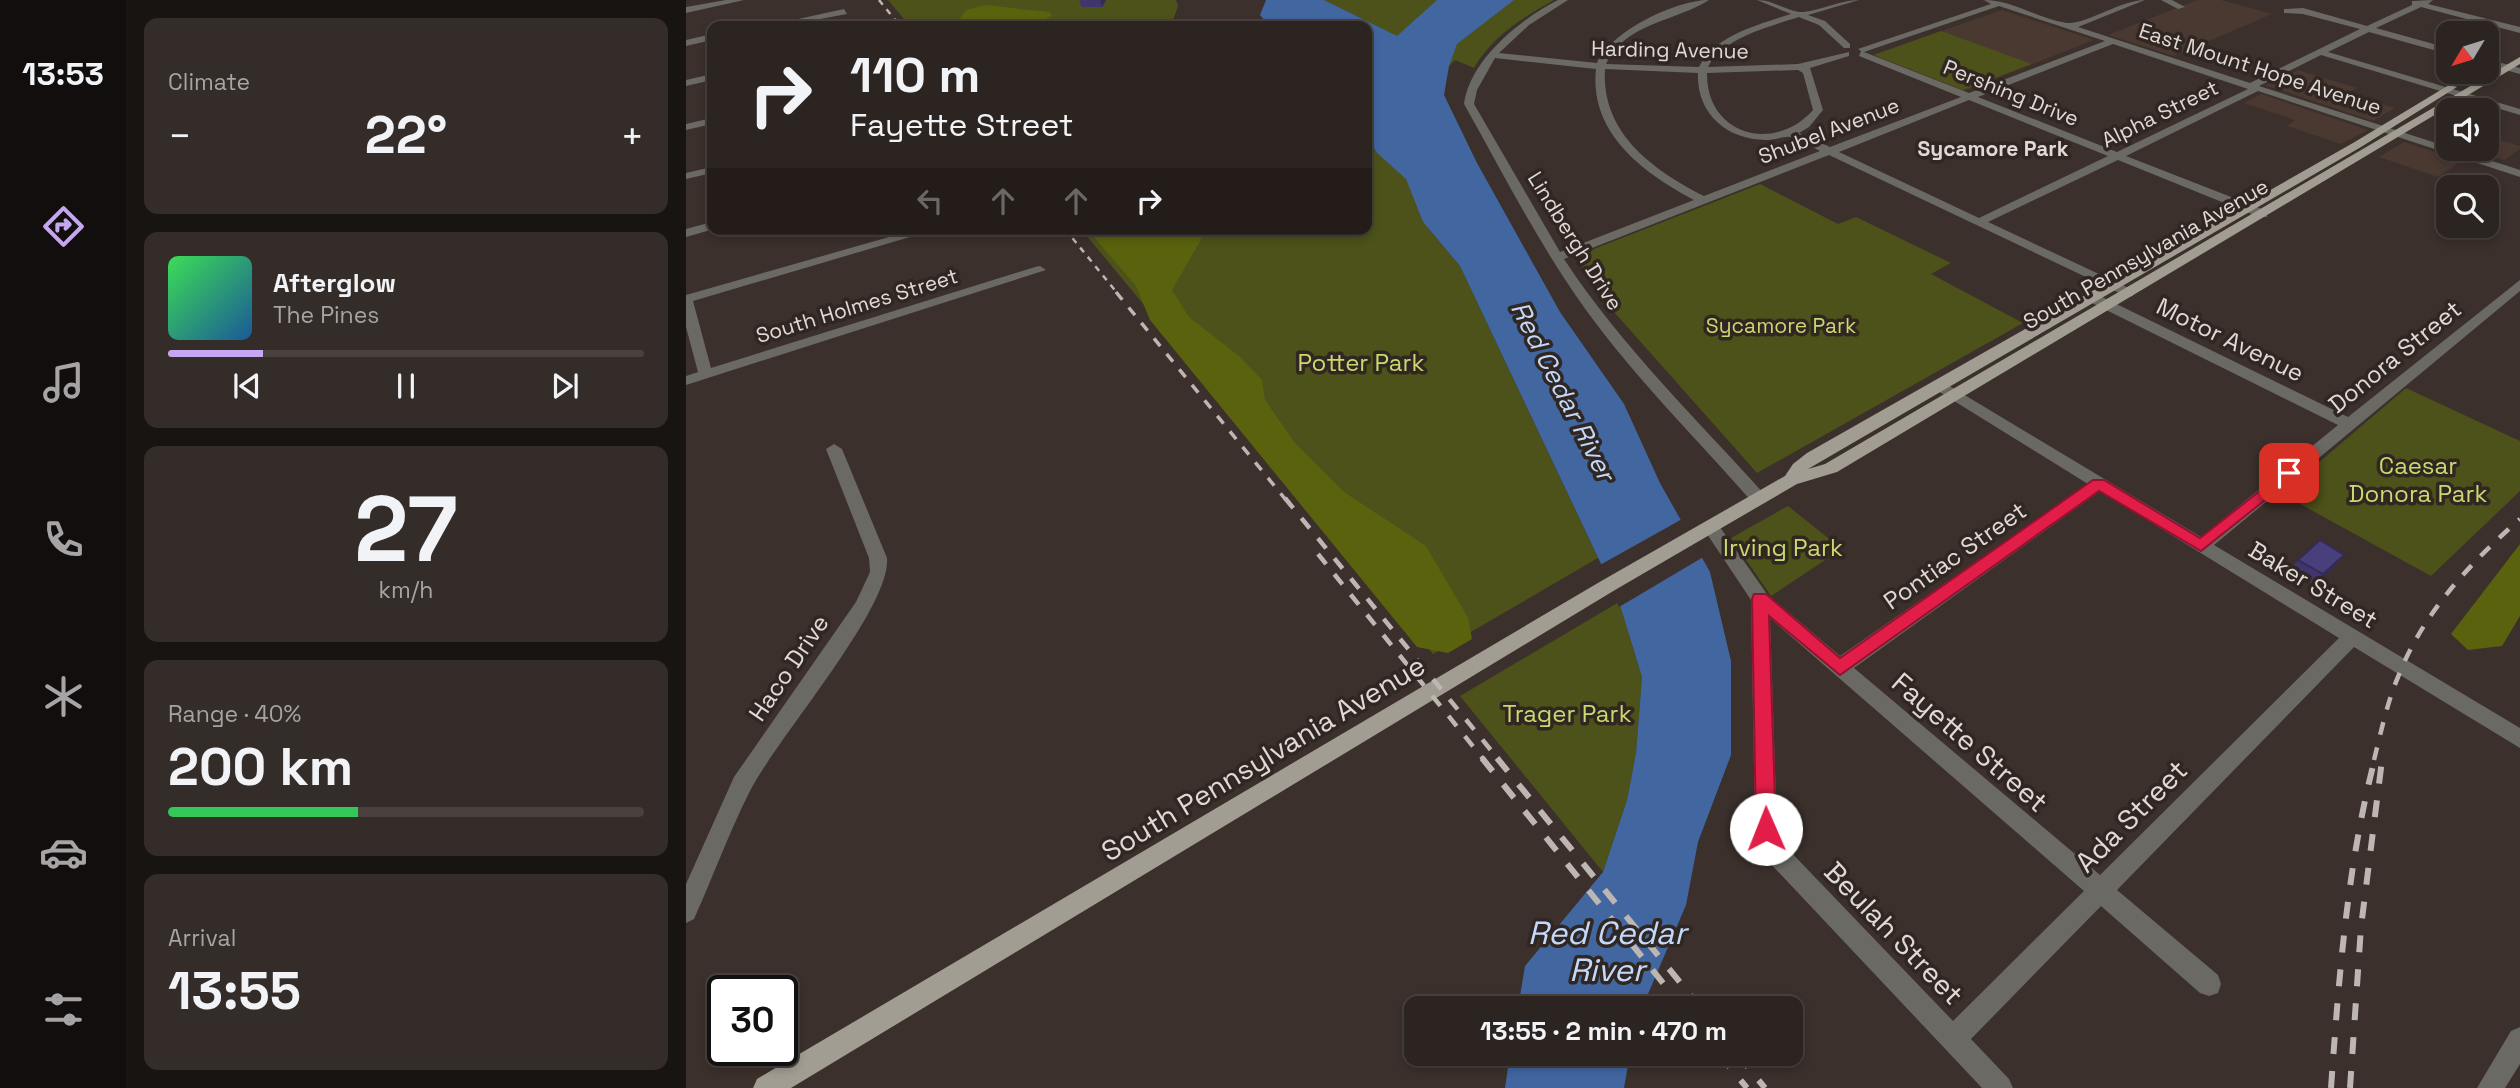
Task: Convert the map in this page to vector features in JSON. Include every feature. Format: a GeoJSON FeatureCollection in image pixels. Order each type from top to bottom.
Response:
{"type":"FeatureCollection","features":[{"type":"Feature","properties":{"kind":"main road"},"geometry":{"type":"LineString","coordinates":[[2499,59],[2520,48]]}},
{"type":"Feature","properties":{"kind":"main road","name":"South Pennsylvania Avenue"},"geometry":{"type":"LineString","coordinates":[[1946,390],[2107,306],[2399,135],[2461,94],[2520,60]]}},
{"type":"Feature","properties":{"kind":"main road","name":"South Pennsylvania Avenue"},"geometry":{"type":"LineString","coordinates":[[765,1088],[1609,585],[1791,480],[1831,468],[1946,390],[2091,298],[2383,130],[2457,84]]}},
{"type":"Feature","properties":{"kind":"street"},"geometry":{"type":"LineString","coordinates":[[686,10],[740,0]]}},
{"type":"Feature","properties":{"kind":"street","name":"Lindbergh Drive"},"geometry":{"type":"LineString","coordinates":[[1564,0],[1537,14],[1490,55],[1470,94],[1469,104],[1558,257],[1602,323],[1664,396],[1759,499]]}},
{"type":"Feature","properties":{"kind":"street"},"geometry":{"type":"LineString","coordinates":[[1705,0],[1640,28],[1613,48],[1600,67],[1600,103],[1615,134],[1644,163],[1705,201]]}},
{"type":"Feature","properties":{"kind":"street"},"geometry":{"type":"LineString","coordinates":[[1761,0],[1822,23],[1847,50]]}},
{"type":"Feature","properties":{"kind":"street"},"geometry":{"type":"LineString","coordinates":[[1803,67],[1808,72],[1807,80],[1817,100],[1818,110],[1806,126],[1791,133],[1754,137],[1728,128],[1704,100],[1702,70],[1709,58],[1736,40],[1855,0]]}},
{"type":"Feature","properties":{"kind":"street","name":"East Mount Hope Avenue"},"geometry":{"type":"LineString","coordinates":[[1988,0],[2520,174]]}},
{"type":"Feature","properties":{"kind":"street"},"geometry":{"type":"LineString","coordinates":[[1863,51],[2011,0]]}},
{"type":"Feature","properties":{"kind":"street"},"geometry":{"type":"LineString","coordinates":[[2069,27],[2141,0]]}},
{"type":"Feature","properties":{"kind":"street"},"geometry":{"type":"LineString","coordinates":[[2165,0],[2182,7]]}},
{"type":"Feature","properties":{"kind":"street"},"geometry":{"type":"LineString","coordinates":[[2403,0],[2425,2],[2520,30]]}},
{"type":"Feature","properties":{"kind":"street","name":"Alpha Street"},"geometry":{"type":"LineString","coordinates":[[1979,222],[2253,91],[2255,83],[2425,2]]}},
{"type":"Feature","properties":{"kind":"street"},"geometry":{"type":"LineString","coordinates":[[2287,11],[2303,11],[2436,48]]}},
{"type":"Feature","properties":{"kind":"street"},"geometry":{"type":"LineString","coordinates":[[797,21],[844,12]]}},
{"type":"Feature","properties":{"kind":"street"},"geometry":{"type":"LineString","coordinates":[[686,43],[707,38]]}},
{"type":"Feature","properties":{"kind":"street","name":"Shubel Avenue"},"geometry":{"type":"LineString","coordinates":[[1558,257],[2113,41]]}},
{"type":"Feature","properties":{"kind":"street","name":"Harding Avenue"},"geometry":{"type":"LineString","coordinates":[[1490,55],[1600,67],[1702,70],[1803,67],[1847,50],[1863,51]]}},
{"type":"Feature","properties":{"kind":"street","name":"Pershing Drive"},"geometry":{"type":"LineString","coordinates":[[1863,51],[1969,97],[2263,214]]}},
{"type":"Feature","properties":{"kind":"street"},"geometry":{"type":"LineString","coordinates":[[2319,52],[2520,112]]}},
{"type":"Feature","properties":{"kind":"street"},"geometry":{"type":"LineString","coordinates":[[2499,66],[2520,71]]}},
{"type":"Feature","properties":{"kind":"street"},"geometry":{"type":"LineString","coordinates":[[686,83],[707,78]]}},
{"type":"Feature","properties":{"kind":"street"},"geometry":{"type":"LineString","coordinates":[[686,127],[707,122]]}},
{"type":"Feature","properties":{"kind":"street"},"geometry":{"type":"LineString","coordinates":[[1791,133],[2128,293]]}},
{"type":"Feature","properties":{"kind":"street"},"geometry":{"type":"LineString","coordinates":[[686,176],[707,171]]}},
{"type":"Feature","properties":{"kind":"street"},"geometry":{"type":"LineString","coordinates":[[686,233],[707,227]]}},
{"type":"Feature","properties":{"kind":"street"},"geometry":{"type":"LineString","coordinates":[[706,375],[686,300],[910,235]]}},
{"type":"Feature","properties":{"kind":"street","name":"South Holmes Street"},"geometry":{"type":"LineString","coordinates":[[686,381],[1040,270]]}},
{"type":"Feature","properties":{"kind":"street","name":"Donora Street"},"geometry":{"type":"LineString","coordinates":[[2201,546],[2520,284]]}},
{"type":"Feature","properties":{"kind":"street","name":"Motor Avenue"},"geometry":{"type":"LineString","coordinates":[[2091,298],[2349,424]]}},
{"type":"Feature","properties":{"kind":"street","name":"Baker Street"},"geometry":{"type":"LineString","coordinates":[[1946,390],[2520,739]]}},
{"type":"Feature","properties":{"kind":"street","name":"Haco Drive"},"geometry":{"type":"LineString","coordinates":[[686,911],[742,784],[864,605],[879,572],[878,558],[834,449]]}},
{"type":"Feature","properties":{"kind":"street","name":"Pontiac Street"},"geometry":{"type":"LineString","coordinates":[[1840,667],[2099,484]]}},
{"type":"Feature","properties":{"kind":"street","name":"Fayette Street"},"geometry":{"type":"LineString","coordinates":[[1704,531],[1760,599],[2210,984]]}},
{"type":"Feature","properties":{"kind":"street","name":"Beulah Street"},"geometry":{"type":"LineString","coordinates":[[1760,599],[1766,829],[1770,843],[2000,1088]]}},
{"type":"Feature","properties":{"kind":"street","name":"Ada Street"},"geometry":{"type":"LineString","coordinates":[[1953,1039],[2351,638]]}},
{"type":"Feature","properties":{"kind":"street"},"geometry":{"type":"LineString","coordinates":[[2490,1088],[2520,1040]]}},
{"type":"Feature","properties":{"kind":"shaded area"},"geometry":{"type":"Polygon","coordinates":[[[2197,0],[2221,0],[2272,14],[2174,56],[2108,35],[2197,0]]]}},
{"type":"Feature","properties":{"kind":"shaded area"},"geometry":{"type":"Polygon","coordinates":[[[2002,10],[2094,40],[1964,91],[1872,55],[2002,10]]]}},
{"type":"Feature","properties":{"kind":"shaded area"},"geometry":{"type":"Polygon","coordinates":[[[2298,70],[2357,88],[2348,93],[2395,108],[2373,121],[2265,85],[2298,70]]]}},
{"type":"Feature","properties":{"kind":"shaded area"},"geometry":{"type":"Polygon","coordinates":[[[2261,94],[2368,130],[2341,144],[2287,126],[2295,120],[2244,103],[2261,94]]]}},
{"type":"Feature","properties":{"kind":"shaded area"},"geometry":{"type":"Polygon","coordinates":[[[2499,140],[2520,146],[2520,149],[2504,160],[2499,159],[2499,140]]]}},
{"type":"Feature","properties":{"kind":"shaded area"},"geometry":{"type":"Polygon","coordinates":[[[2404,142],[2436,153],[2436,161],[2461,161],[2436,176],[2379,157],[2404,142]]]}},
{"type":"Feature","properties":{"kind":"green space"},"geometry":{"type":"Polygon","coordinates":[[[888,0],[1176,0],[1178,6],[1173,21],[906,21],[888,0]]]}},
{"type":"Feature","properties":{"kind":"green space"},"geometry":{"type":"Polygon","coordinates":[[[1324,0],[1554,0],[1499,37],[1474,68],[1455,60],[1449,66],[1372,25],[1372,21],[1364,21],[1324,0]]]}},
{"type":"Feature","properties":{"kind":"green space"},"geometry":{"type":"Polygon","coordinates":[[[985,5],[1049,12],[1052,15],[1043,21],[964,21],[960,19],[966,10],[985,5]]]}},
{"type":"Feature","properties":{"kind":"green space"},"geometry":{"type":"Polygon","coordinates":[[[1941,31],[2032,64],[1963,90],[1874,55],[1941,31]]]}},
{"type":"Feature","properties":{"kind":"green space","name":"Potter Park"},"geometry":{"type":"Polygon","coordinates":[[[1372,143],[1376,152],[1407,179],[1423,222],[1460,266],[1598,558],[1433,654],[1086,235],[1372,235],[1372,143]]]}},
{"type":"Feature","properties":{"kind":"green space","name":"Sycamore Park"},"geometry":{"type":"Polygon","coordinates":[[[1760,184],[1838,224],[1856,217],[1951,263],[1931,274],[2023,323],[1757,473],[1599,295],[1576,256],[1760,184]]]}},
{"type":"Feature","properties":{"kind":"green space"},"geometry":{"type":"Polygon","coordinates":[[[1092,235],[1204,235],[1172,290],[1189,317],[1240,357],[1262,380],[1265,400],[1295,443],[1344,492],[1426,546],[1468,618],[1472,639],[1448,653],[1417,647],[1150,320],[1136,286],[1092,235]]]}},
{"type":"Feature","properties":{"kind":"green space","name":"Caesar Donora Park"},"geometry":{"type":"Polygon","coordinates":[[[2406,388],[2520,441],[2520,491],[2431,576],[2282,494],[2406,388]]]}},
{"type":"Feature","properties":{"kind":"green space","name":"Irving Park"},"geometry":{"type":"Polygon","coordinates":[[[1788,506],[1842,549],[1771,596],[1731,538],[1788,506]]]}},
{"type":"Feature","properties":{"kind":"green space"},"geometry":{"type":"Polygon","coordinates":[[[2520,544],[2520,616],[2502,646],[2468,650],[2451,634],[2520,544]]]}},
{"type":"Feature","properties":{"kind":"green space","name":"Trager Park"},"geometry":{"type":"Polygon","coordinates":[[[1619,602],[1642,677],[1636,753],[1627,800],[1603,872],[1460,696],[1619,602]]]}},
{"type":"Feature","properties":{"kind":"water","name":"Red Cedar River"},"geometry":{"type":"Polygon","coordinates":[[[1266,0],[1324,0],[1367,21],[1265,21],[1260,15],[1266,0]]]}},
{"type":"Feature","properties":{"kind":"water","name":"Red Cedar River"},"geometry":{"type":"Polygon","coordinates":[[[1437,0],[1514,0],[1457,44],[1449,66],[1444,95],[1477,163],[1560,312],[1624,404],[1660,483],[1710,572],[1731,661],[1731,755],[1698,842],[1686,905],[1647,996],[1520,996],[1525,966],[1603,872],[1627,800],[1636,753],[1642,677],[1619,602],[1460,266],[1423,222],[1406,179],[1376,152],[1372,143],[1372,24],[1397,36],[1437,0]]]}},
{"type":"Feature","properties":{"kind":"water","name":"Red Cedar River"},"geometry":{"type":"Polygon","coordinates":[[[1508,1066],[1628,1066],[1624,1088],[1505,1088],[1508,1066]]]}},
{"type":"Feature","properties":{"kind":"pier"},"geometry":{"type":"Polygon","coordinates":[[[1684,518],[1705,556],[1619,607],[1600,565],[1684,518]]]}},
{"type":"Feature","properties":{"kind":"building"},"geometry":{"type":"Polygon","coordinates":[[[2320,540],[2344,555],[2323,574],[2298,560],[2320,540]]]}},
{"type":"Feature","properties":{"kind":"railway"},"geometry":{"type":"LineString","coordinates":[[879,0],[896,21]]}},
{"type":"Feature","properties":{"kind":"railway"},"geometry":{"type":"LineString","coordinates":[[1070,235],[1118,294]]}},
{"type":"Feature","properties":{"kind":"railway"},"geometry":{"type":"LineString","coordinates":[[1116,292],[1286,500]]}},
{"type":"Feature","properties":{"kind":"railway"},"geometry":{"type":"LineString","coordinates":[[1285,498],[1499,760]]}},
{"type":"Feature","properties":{"kind":"railway"},"geometry":{"type":"LineString","coordinates":[[2374,760],[2394,687],[2420,632],[2466,571],[2520,519]]}},
{"type":"Feature","properties":{"kind":"railway"},"geometry":{"type":"LineString","coordinates":[[1318,554],[1484,760]]}},
{"type":"Feature","properties":{"kind":"railway"},"geometry":{"type":"LineString","coordinates":[[1482,758],[1673,996]]}},
{"type":"Feature","properties":{"kind":"railway"},"geometry":{"type":"LineString","coordinates":[[1497,758],[1691,996]]}},
{"type":"Feature","properties":{"kind":"railway"},"geometry":{"type":"LineString","coordinates":[[2331,1088],[2351,881],[2375,758]]}},
{"type":"Feature","properties":{"kind":"railway"},"geometry":{"type":"LineString","coordinates":[[2350,1088],[2361,927],[2382,760]]}},
{"type":"Feature","properties":{"kind":"railway"},"geometry":{"type":"LineString","coordinates":[[1729,1066],[1747,1088]]}},
{"type":"Feature","properties":{"kind":"railway"},"geometry":{"type":"LineString","coordinates":[[1747,1066],[1765,1088]]}},
{"type":"Feature","properties":{"kind":"district","name":"Sycamore Park"},"geometry":{"type":"Point","coordinates":[1993,149]}},
{"type":"Feature","properties":{"kind":"route"},"geometry":{"type":"LineString","coordinates":[[1766,829],[1760,599],[1840,667],[2099,484],[2201,546],[2289,473]]}}]}
